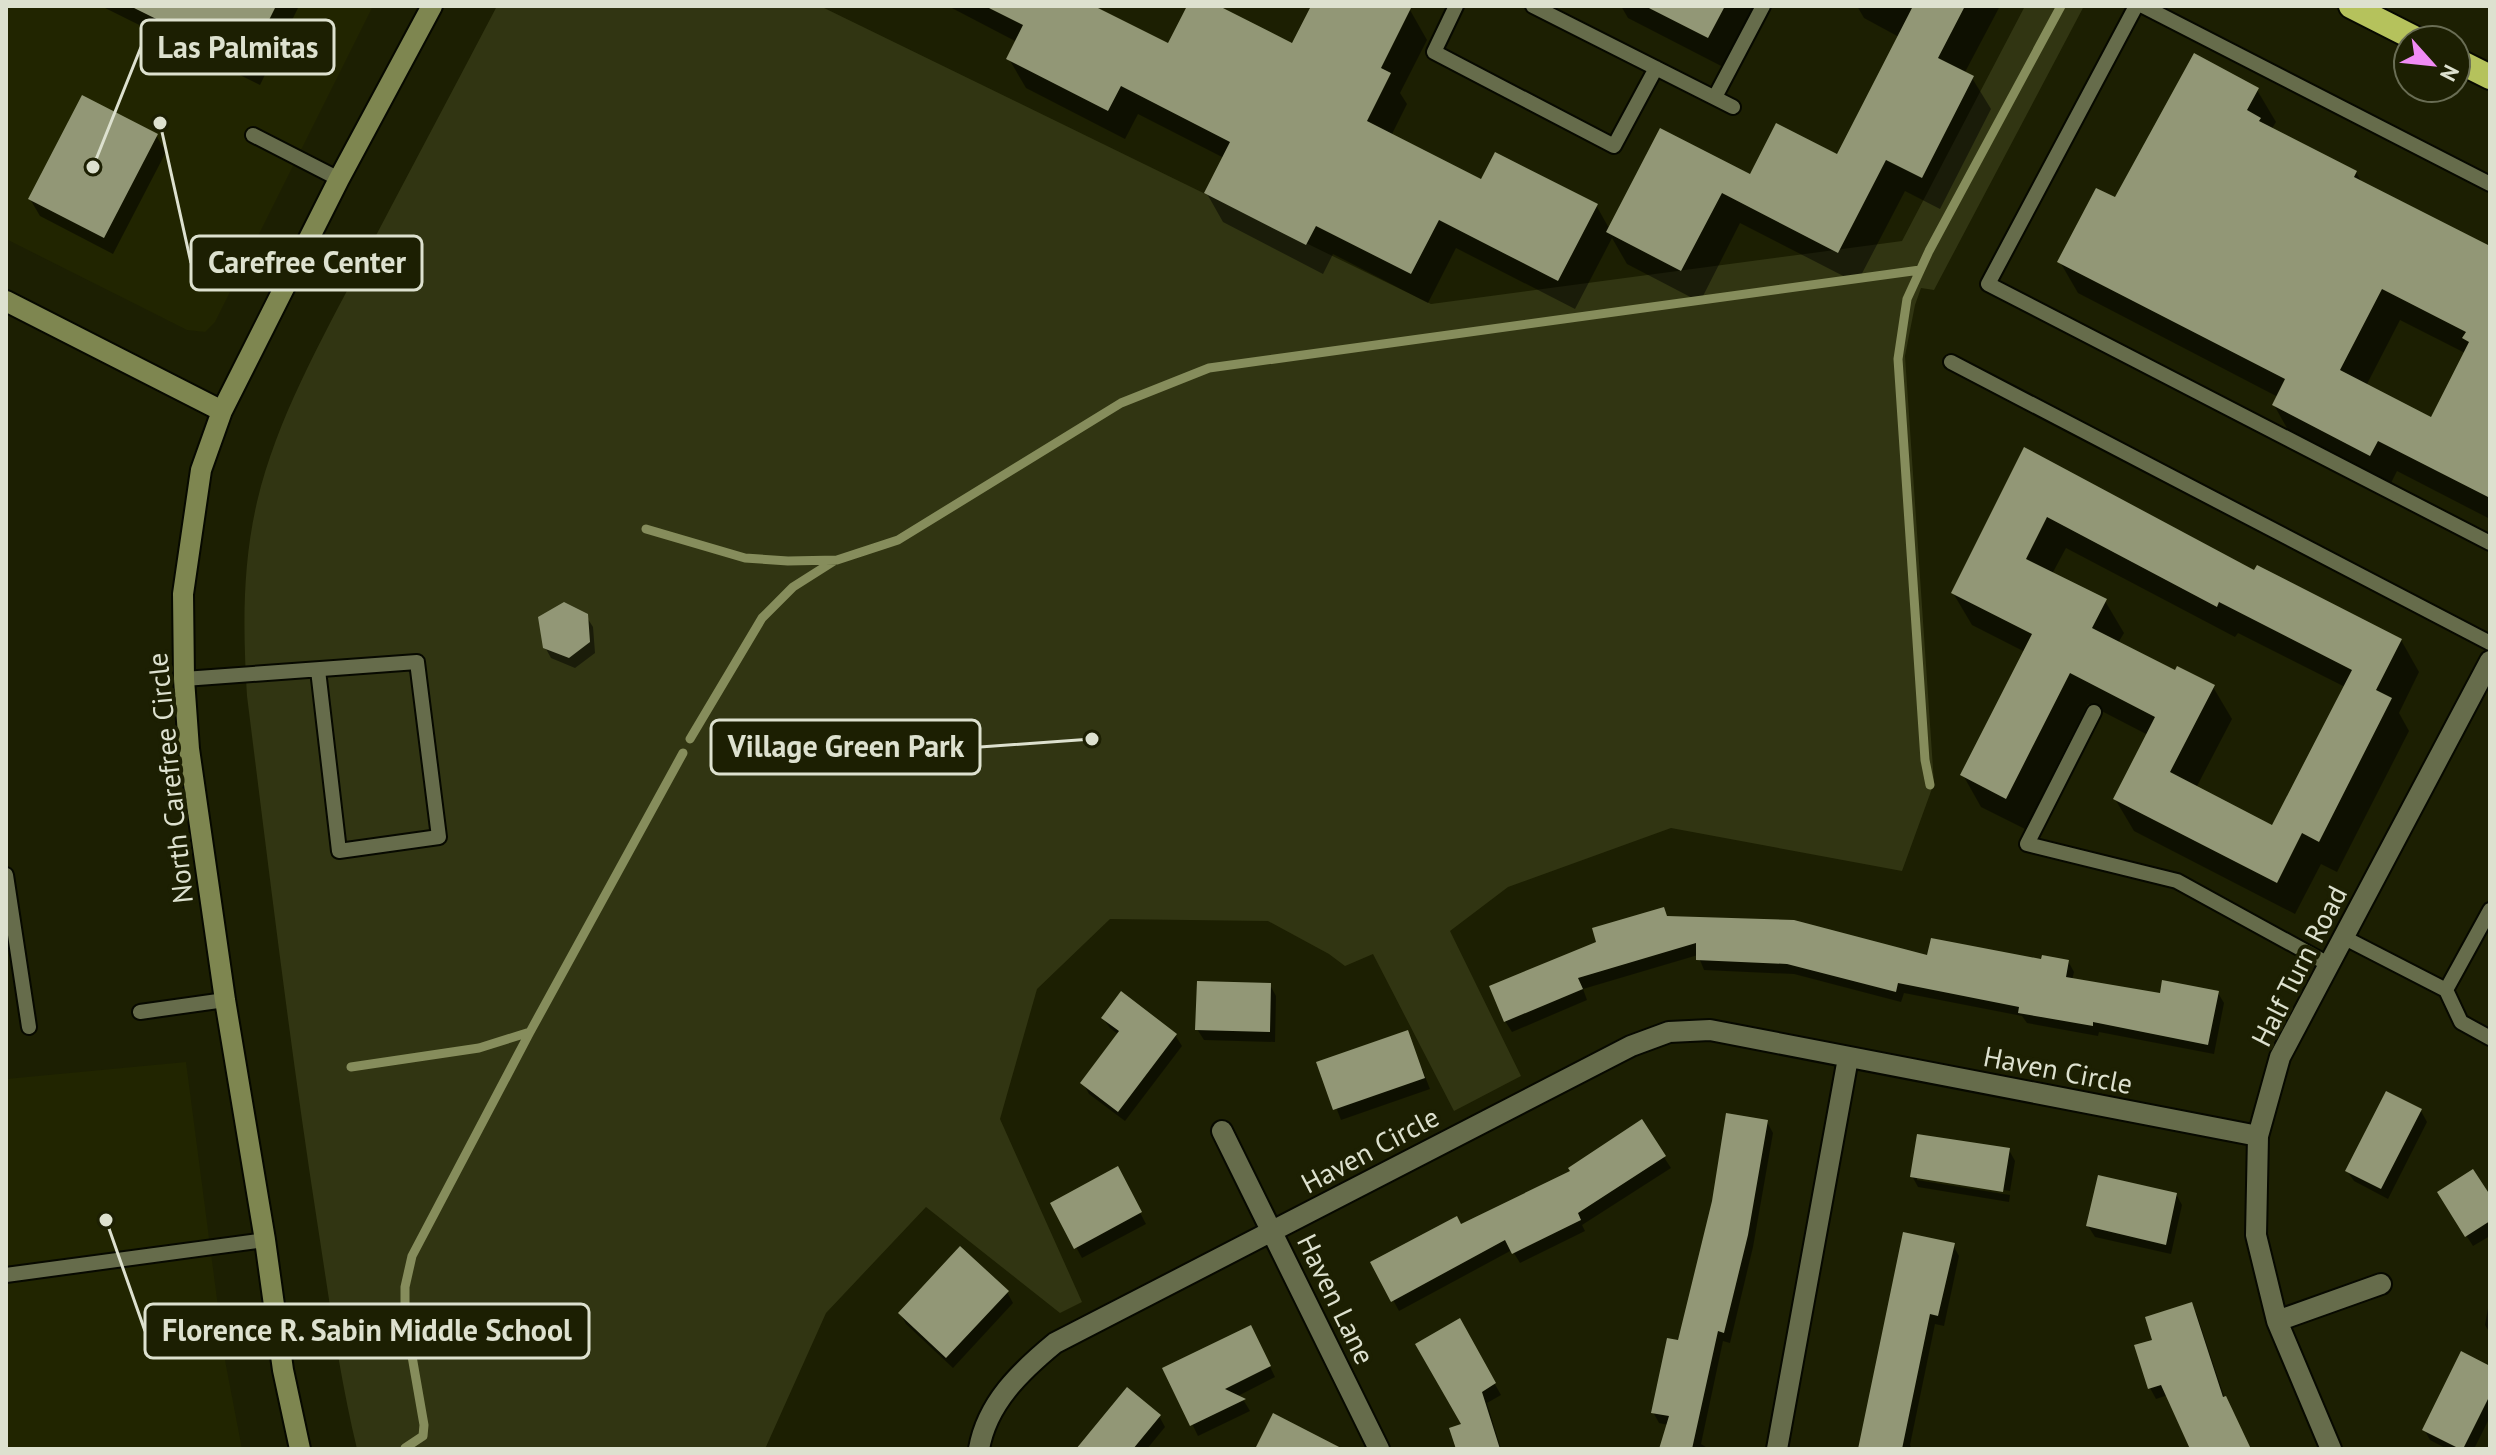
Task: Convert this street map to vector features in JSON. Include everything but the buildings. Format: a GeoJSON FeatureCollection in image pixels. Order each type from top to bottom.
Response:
{"type":"FeatureCollection","features":[{"type":"Feature","properties":{"kind":"highway"},"geometry":{"type":"LineString","coordinates":[[2351,6],[2392,27]]}},
{"type":"Feature","properties":{"kind":"highway"},"geometry":{"type":"LineString","coordinates":[[2472,68],[2490,77]]}},
{"type":"Feature","properties":{"kind":"main road","name":"North Carefree Circle"},"geometry":{"type":"LineString","coordinates":[[300,1449],[283,1370],[189,749],[183,594],[201,470],[222,411],[339,179],[432,6]]}},
{"type":"Feature","properties":{"kind":"main road"},"geometry":{"type":"LineString","coordinates":[[6,301],[222,411]]}},
{"type":"Feature","properties":{"kind":"street","name":"Half Turn Road"},"geometry":{"type":"LineString","coordinates":[[2331,1449],[2277,1321],[2256,1235],[2258,1136],[2280,1057],[2490,661]]}},
{"type":"Feature","properties":{"kind":"street","name":"Haven Circle"},"geometry":{"type":"LineString","coordinates":[[979,1449],[995,1405],[1019,1372],[1055,1343],[1631,1046],[1669,1032],[1710,1030],[2258,1136]]}},
{"type":"Feature","properties":{"kind":"street"},"geometry":{"type":"LineString","coordinates":[[1777,1449],[1848,1058]]}},
{"type":"Feature","properties":{"kind":"street","name":"Haven Lane"},"geometry":{"type":"LineString","coordinates":[[1222,1131],[1379,1449]]}},
{"type":"Feature","properties":{"kind":"street"},"geometry":{"type":"LineString","coordinates":[[2277,1321],[2381,1284]]}},
{"type":"Feature","properties":{"kind":"lane"},"geometry":{"type":"LineString","coordinates":[[1456,6],[1434,52],[1614,146],[1656,68]]}},
{"type":"Feature","properties":{"kind":"lane"},"geometry":{"type":"LineString","coordinates":[[1533,6],[1733,107]]}},
{"type":"Feature","properties":{"kind":"lane"},"geometry":{"type":"LineString","coordinates":[[1715,97],[1763,6]]}},
{"type":"Feature","properties":{"kind":"lane"},"geometry":{"type":"LineString","coordinates":[[2136,6],[1988,284],[2490,543]]}},
{"type":"Feature","properties":{"kind":"lane"},"geometry":{"type":"LineString","coordinates":[[2143,6],[2490,184]]}},
{"type":"Feature","properties":{"kind":"lane"},"geometry":{"type":"LineString","coordinates":[[253,135],[339,179]]}},
{"type":"Feature","properties":{"kind":"lane"},"geometry":{"type":"LineString","coordinates":[[1951,362],[2490,643]]}},
{"type":"Feature","properties":{"kind":"lane"},"geometry":{"type":"LineString","coordinates":[[184,679],[417,662],[439,837],[339,851],[318,670]]}},
{"type":"Feature","properties":{"kind":"lane"},"geometry":{"type":"LineString","coordinates":[[2094,712],[2027,844],[2177,881],[2330,965]]}},
{"type":"Feature","properties":{"kind":"lane"},"geometry":{"type":"LineString","coordinates":[[6,875],[29,1027]]}},
{"type":"Feature","properties":{"kind":"lane"},"geometry":{"type":"LineString","coordinates":[[2446,990],[2484,934],[2490,910]]}},
{"type":"Feature","properties":{"kind":"lane"},"geometry":{"type":"LineString","coordinates":[[2345,938],[2446,990],[2461,1022],[2490,1038]]}},
{"type":"Feature","properties":{"kind":"lane"},"geometry":{"type":"LineString","coordinates":[[140,1012],[225,1000]]}},
{"type":"Feature","properties":{"kind":"lane"},"geometry":{"type":"LineString","coordinates":[[6,1275],[265,1240]]}},
{"type":"Feature","properties":{"kind":"shaded area"},"geometry":{"type":"Polygon","coordinates":[[[6,6],[373,6],[215,322],[205,332],[187,330],[6,239],[6,6]]]}},
{"type":"Feature","properties":{"kind":"shaded area"},"geometry":{"type":"Polygon","coordinates":[[[497,6],[820,6],[1431,304],[1902,241],[2025,6],[2084,6],[1934,290],[1921,288],[1915,305],[1905,356],[1934,783],[1902,871],[1671,828],[1508,887],[1450,931],[1521,1076],[1454,1111],[1373,954],[1345,966],[1268,921],[1110,919],[1037,989],[1000,1119],[1082,1302],[1060,1313],[926,1207],[826,1313],[765,1449],[357,1449],[326,1279],[272,893],[247,696],[246,575],[257,502],[288,410],[497,6]]]}},
{"type":"Feature","properties":{"kind":"shaded area"},"geometry":{"type":"Polygon","coordinates":[[[186,1062],[225,1360],[242,1449],[6,1449],[6,1079],[186,1062]]]}},
{"type":"Feature","properties":{"kind":"waterway"},"geometry":{"type":"LineString","coordinates":[[1930,785],[1925,760],[1898,359],[1907,299],[1929,251],[2061,6]]}},
{"type":"Feature","properties":{"kind":"waterway"},"geometry":{"type":"LineString","coordinates":[[646,529],[745,558],[837,560],[898,540],[1121,403],[1209,368],[1920,270]]}},
{"type":"Feature","properties":{"kind":"waterway"},"geometry":{"type":"LineString","coordinates":[[690,739],[762,618],[793,587],[834,561]]}},
{"type":"Feature","properties":{"kind":"waterway"},"geometry":{"type":"LineString","coordinates":[[405,1448],[423,1436],[424,1425],[405,1316],[405,1287],[412,1256],[683,753]]}},
{"type":"Feature","properties":{"kind":"waterway"},"geometry":{"type":"LineString","coordinates":[[351,1067],[479,1048],[530,1032]]}},
{"type":"Feature","properties":{"kind":"place","name":"Carefree Center"},"geometry":{"type":"Point","coordinates":[160,123]}},
{"type":"Feature","properties":{"kind":"place","name":"Las Palmitas"},"geometry":{"type":"Point","coordinates":[93,167]}},
{"type":"Feature","properties":{"kind":"place","name":"Village Green Park"},"geometry":{"type":"Point","coordinates":[1092,739]}},
{"type":"Feature","properties":{"kind":"place","name":"Florence R. Sabin Middle School"},"geometry":{"type":"Point","coordinates":[106,1220]}}]}
